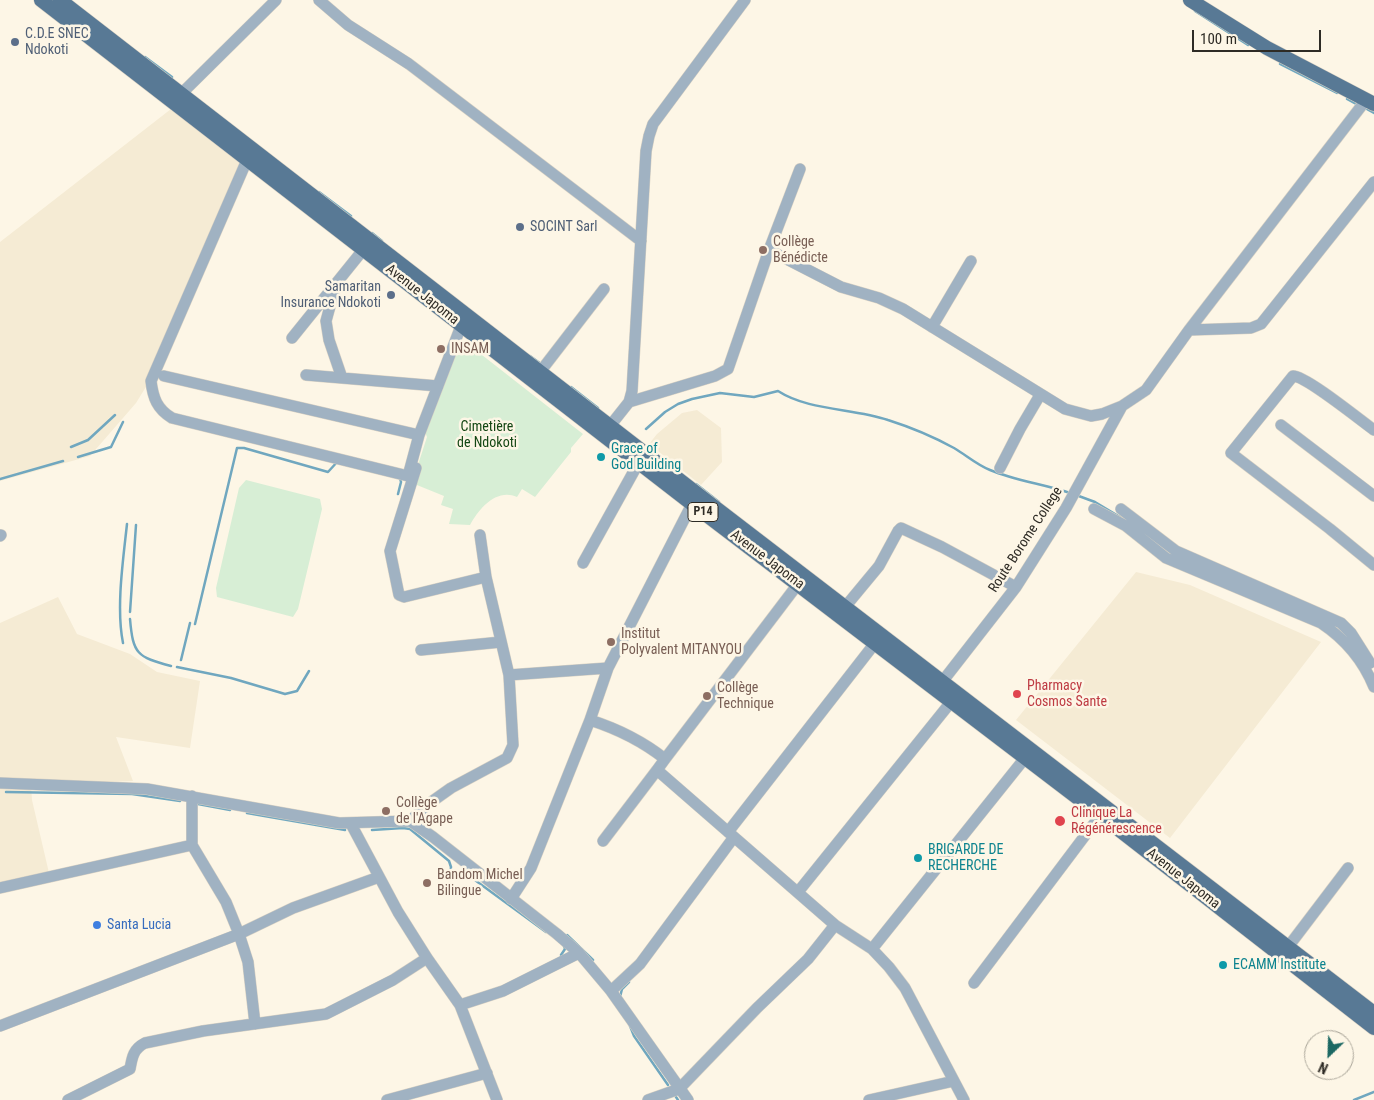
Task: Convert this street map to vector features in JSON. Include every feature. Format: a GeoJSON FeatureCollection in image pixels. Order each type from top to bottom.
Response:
{"type":"FeatureCollection","features":[{"type":"Feature","properties":{"kind":"main road","name":"Avenue Japoma"},"geometry":{"type":"LineString","coordinates":[[41,0],[177,97]]}},
{"type":"Feature","properties":{"kind":"main road","name":"Avenue Japoma"},"geometry":{"type":"LineString","coordinates":[[60,0],[177,97],[251,155],[540,372],[639,462],[692,504],[798,584],[942,682],[1374,1028]]}},
{"type":"Feature","properties":{"kind":"main road"},"geometry":{"type":"LineString","coordinates":[[1190,0],[1267,48],[1370,102]]}},
{"type":"Feature","properties":{"kind":"main road","name":"Avenue Japoma"},"geometry":{"type":"LineString","coordinates":[[251,155],[362,250],[461,326],[606,430],[845,607],[878,639],[951,702],[1025,758],[1104,811],[1374,1013]]}},
{"type":"Feature","properties":{"kind":"street"},"geometry":{"type":"LineString","coordinates":[[177,97],[276,0]]}},
{"type":"Feature","properties":{"kind":"street"},"geometry":{"type":"LineString","coordinates":[[319,0],[348,25],[409,64],[641,242]]}},
{"type":"Feature","properties":{"kind":"street"},"geometry":{"type":"LineString","coordinates":[[606,430],[629,402],[632,391],[646,151],[649,136],[653,124],[745,0]]}},
{"type":"Feature","properties":{"kind":"street"},"geometry":{"type":"LineString","coordinates":[[769,250],[841,287],[879,298],[903,309],[1065,409],[1091,416],[1102,414],[1122,406],[1146,390],[1189,330],[1370,102]]}},
{"type":"Feature","properties":{"kind":"street"},"geometry":{"type":"LineString","coordinates":[[251,155],[151,381],[156,404],[163,412],[172,418],[408,476],[421,430],[461,326]]}},
{"type":"Feature","properties":{"kind":"street"},"geometry":{"type":"LineString","coordinates":[[629,402],[715,376],[728,369],[769,250],[800,169]]}},
{"type":"Feature","properties":{"kind":"street"},"geometry":{"type":"LineString","coordinates":[[1189,330],[1252,328],[1261,324],[1374,182]]}},
{"type":"Feature","properties":{"kind":"street"},"geometry":{"type":"LineString","coordinates":[[292,338],[362,250]]}},
{"type":"Feature","properties":{"kind":"street"},"geometry":{"type":"LineString","coordinates":[[932,327],[971,261]]}},
{"type":"Feature","properties":{"kind":"street"},"geometry":{"type":"LineString","coordinates":[[337,282],[326,321],[329,340],[342,378]]}},
{"type":"Feature","properties":{"kind":"street"},"geometry":{"type":"LineString","coordinates":[[540,372],[604,289]]}},
{"type":"Feature","properties":{"kind":"street"},"geometry":{"type":"LineString","coordinates":[[306,375],[438,386]]}},
{"type":"Feature","properties":{"kind":"street"},"geometry":{"type":"LineString","coordinates":[[164,376],[421,430],[428,428],[390,551],[399,595],[404,597],[486,578]]}},
{"type":"Feature","properties":{"kind":"street"},"geometry":{"type":"LineString","coordinates":[[1374,430],[1310,384],[1298,376],[1293,376],[1231,453],[1374,565]]}},
{"type":"Feature","properties":{"kind":"street"},"geometry":{"type":"LineString","coordinates":[[1000,468],[1040,395]]}},
{"type":"Feature","properties":{"kind":"street","name":"Route Borome College"},"geometry":{"type":"LineString","coordinates":[[942,682],[1016,587],[1066,508],[1122,406]]}},
{"type":"Feature","properties":{"kind":"street"},"geometry":{"type":"LineString","coordinates":[[1281,425],[1374,496]]}},
{"type":"Feature","properties":{"kind":"street"},"geometry":{"type":"LineString","coordinates":[[583,563],[639,462]]}},
{"type":"Feature","properties":{"kind":"street"},"geometry":{"type":"LineString","coordinates":[[511,899],[531,868],[590,720],[608,668],[692,504]]}},
{"type":"Feature","properties":{"kind":"street"},"geometry":{"type":"LineString","coordinates":[[1094,509],[1126,526],[1166,558],[1321,623],[1335,632],[1357,656],[1374,687]]}},
{"type":"Feature","properties":{"kind":"street"},"geometry":{"type":"LineString","coordinates":[[1121,509],[1176,550],[1341,623],[1362,649],[1374,672]]}},
{"type":"Feature","properties":{"kind":"street"},"geometry":{"type":"LineString","coordinates":[[845,607],[879,566],[901,528],[942,547],[1016,587]]}},
{"type":"Feature","properties":{"kind":"street"},"geometry":{"type":"LineString","coordinates":[[410,821],[436,797],[507,758],[513,745],[509,675],[486,578],[480,535]]}},
{"type":"Feature","properties":{"kind":"street"},"geometry":{"type":"LineString","coordinates":[[603,841],[798,584]]}},
{"type":"Feature","properties":{"kind":"street"},"geometry":{"type":"LineString","coordinates":[[611,991],[640,964],[731,835],[878,639]]}},
{"type":"Feature","properties":{"kind":"street"},"geometry":{"type":"LineString","coordinates":[[421,650],[501,642]]}},
{"type":"Feature","properties":{"kind":"street"},"geometry":{"type":"LineString","coordinates":[[509,675],[608,668]]}},
{"type":"Feature","properties":{"kind":"street"},"geometry":{"type":"LineString","coordinates":[[798,892],[951,702]]}},
{"type":"Feature","properties":{"kind":"street"},"geometry":{"type":"LineString","coordinates":[[590,720],[631,735],[665,759]]}},
{"type":"Feature","properties":{"kind":"street"},"geometry":{"type":"LineString","coordinates":[[872,949],[1025,758]]}},
{"type":"Feature","properties":{"kind":"street"},"geometry":{"type":"LineString","coordinates":[[657,770],[835,924],[872,949],[889,967],[905,988],[964,1100]]}},
{"type":"Feature","properties":{"kind":"street"},"geometry":{"type":"LineString","coordinates":[[0,783],[130,787],[351,824],[410,821],[433,837],[579,953],[611,991],[688,1100]]}},
{"type":"Feature","properties":{"kind":"street"},"geometry":{"type":"LineString","coordinates":[[192,796],[192,845],[226,902],[239,934],[248,962],[255,1024]]}},
{"type":"Feature","properties":{"kind":"street"},"geometry":{"type":"LineString","coordinates":[[974,983],[1104,811]]}},
{"type":"Feature","properties":{"kind":"street"},"geometry":{"type":"LineString","coordinates":[[351,824],[398,912],[460,1005],[497,1100]]}},
{"type":"Feature","properties":{"kind":"street"},"geometry":{"type":"LineString","coordinates":[[0,888],[192,845]]}},
{"type":"Feature","properties":{"kind":"street"},"geometry":{"type":"LineString","coordinates":[[1288,947],[1348,868]]}},
{"type":"Feature","properties":{"kind":"street"},"geometry":{"type":"LineString","coordinates":[[0,1026],[239,934],[293,908],[379,877]]}},
{"type":"Feature","properties":{"kind":"street"},"geometry":{"type":"LineString","coordinates":[[648,1100],[679,1089],[757,1008],[804,964],[835,924]]}},
{"type":"Feature","properties":{"kind":"street"},"geometry":{"type":"LineString","coordinates":[[460,1005],[503,991],[579,953]]}},
{"type":"Feature","properties":{"kind":"street"},"geometry":{"type":"LineString","coordinates":[[68,1100],[130,1070],[133,1055],[137,1048],[145,1043],[203,1031],[331,1012],[393,980],[427,958]]}},
{"type":"Feature","properties":{"kind":"street"},"geometry":{"type":"LineString","coordinates":[[387,1100],[487,1072]]}},
{"type":"Feature","properties":{"kind":"street"},"geometry":{"type":"LineString","coordinates":[[869,1100],[954,1081]]}},
{"type":"Feature","properties":{"kind":"shaded area"},"geometry":{"type":"Polygon","coordinates":[[[171,109],[246,164],[152,377],[136,403],[90,456],[0,481],[0,242],[171,109]]]}},
{"type":"Feature","properties":{"kind":"shaded area"},"geometry":{"type":"Polygon","coordinates":[[[697,410],[721,428],[722,462],[701,485],[649,444],[657,434],[682,413],[697,410]]]}},
{"type":"Feature","properties":{"kind":"shaded area"},"geometry":{"type":"Polygon","coordinates":[[[1136,572],[1190,585],[1321,642],[1170,838],[1016,720],[1136,572]]]}},
{"type":"Feature","properties":{"kind":"shaded area"},"geometry":{"type":"Polygon","coordinates":[[[58,597],[77,634],[130,654],[157,672],[200,681],[190,748],[116,737],[133,781],[31,785],[32,800],[49,873],[0,884],[0,623],[58,597]]]}},
{"type":"Feature","properties":{"kind":"green space","name":"Cimetière de Ndokoti"},"geometry":{"type":"Polygon","coordinates":[[[459,337],[583,434],[535,497],[522,489],[517,497],[502,495],[495,498],[483,507],[470,525],[449,524],[453,509],[441,505],[444,496],[412,483],[427,437],[424,429],[459,337]]]}},
{"type":"Feature","properties":{"kind":"green space"},"geometry":{"type":"Polygon","coordinates":[[[246,480],[320,499],[322,509],[298,609],[293,617],[217,597],[216,588],[239,488],[246,480]]]}},
{"type":"Feature","properties":{"kind":"waterway"},"geometry":{"type":"LineString","coordinates":[[1195,11],[1248,45]]}},
{"type":"Feature","properties":{"kind":"waterway"},"geometry":{"type":"LineString","coordinates":[[145,57],[172,77]]}},
{"type":"Feature","properties":{"kind":"waterway"},"geometry":{"type":"LineString","coordinates":[[1280,64],[1337,93]]}},
{"type":"Feature","properties":{"kind":"waterway"},"geometry":{"type":"LineString","coordinates":[[1347,99],[1358,105]]}},
{"type":"Feature","properties":{"kind":"waterway"},"geometry":{"type":"LineString","coordinates":[[1365,108],[1374,113]]}},
{"type":"Feature","properties":{"kind":"waterway"},"geometry":{"type":"LineString","coordinates":[[319,192],[351,216]]}},
{"type":"Feature","properties":{"kind":"waterway"},"geometry":{"type":"LineString","coordinates":[[372,233],[382,241]]}},
{"type":"Feature","properties":{"kind":"waterway"},"geometry":{"type":"LineString","coordinates":[[530,356],[541,364]]}},
{"type":"Feature","properties":{"kind":"waterway"},"geometry":{"type":"LineString","coordinates":[[571,387],[598,408]]}},
{"type":"Feature","properties":{"kind":"waterway"},"geometry":{"type":"LineString","coordinates":[[646,429],[665,412],[678,404],[692,399],[720,393],[754,397],[778,391],[817,406],[874,416],[896,423],[946,444],[990,470],[1070,493]]}},
{"type":"Feature","properties":{"kind":"waterway"},"geometry":{"type":"LineString","coordinates":[[71,447],[88,440],[115,415]]}},
{"type":"Feature","properties":{"kind":"waterway"},"geometry":{"type":"LineString","coordinates":[[78,457],[111,447],[123,422]]}},
{"type":"Feature","properties":{"kind":"waterway"},"geometry":{"type":"LineString","coordinates":[[195,624],[237,448],[244,448],[328,472],[338,461]]}},
{"type":"Feature","properties":{"kind":"waterway"},"geometry":{"type":"LineString","coordinates":[[0,479],[63,461]]}},
{"type":"Feature","properties":{"kind":"waterway"},"geometry":{"type":"LineString","coordinates":[[398,494],[400,478]]}},
{"type":"Feature","properties":{"kind":"waterway"},"geometry":{"type":"LineString","coordinates":[[696,484],[719,502]]}},
{"type":"Feature","properties":{"kind":"waterway"},"geometry":{"type":"LineString","coordinates":[[1076,495],[1095,502],[1120,517]]}},
{"type":"Feature","properties":{"kind":"waterway"},"geometry":{"type":"LineString","coordinates":[[123,643],[120,600],[127,524]]}},
{"type":"Feature","properties":{"kind":"waterway"},"geometry":{"type":"LineString","coordinates":[[130,612],[136,525]]}},
{"type":"Feature","properties":{"kind":"waterway"},"geometry":{"type":"LineString","coordinates":[[130,619],[133,640],[139,652],[151,660],[171,666]]}},
{"type":"Feature","properties":{"kind":"waterway"},"geometry":{"type":"LineString","coordinates":[[181,660],[190,623]]}},
{"type":"Feature","properties":{"kind":"waterway"},"geometry":{"type":"LineString","coordinates":[[177,667],[231,678],[285,694],[297,691],[309,671]]}},
{"type":"Feature","properties":{"kind":"waterway"},"geometry":{"type":"LineString","coordinates":[[6,792],[132,794],[180,801]]}},
{"type":"Feature","properties":{"kind":"waterway"},"geometry":{"type":"LineString","coordinates":[[198,804],[230,810]]}},
{"type":"Feature","properties":{"kind":"waterway"},"geometry":{"type":"LineString","coordinates":[[247,813],[345,830]]}},
{"type":"Feature","properties":{"kind":"waterway"},"geometry":{"type":"LineString","coordinates":[[424,826],[423,820],[426,816]]}},
{"type":"Feature","properties":{"kind":"waterway"},"geometry":{"type":"LineString","coordinates":[[372,830],[410,829],[449,861],[451,867],[450,874]]}},
{"type":"Feature","properties":{"kind":"waterway"},"geometry":{"type":"LineString","coordinates":[[455,878],[458,879],[463,875],[468,875],[546,932]]}},
{"type":"Feature","properties":{"kind":"waterway"},"geometry":{"type":"LineString","coordinates":[[567,935],[593,960]]}},
{"type":"Feature","properties":{"kind":"waterway"},"geometry":{"type":"LineString","coordinates":[[561,955],[565,949],[564,946]]}},
{"type":"Feature","properties":{"kind":"waterway"},"geometry":{"type":"LineString","coordinates":[[620,997],[622,989],[629,982]]}},
{"type":"Feature","properties":{"kind":"waterway"},"geometry":{"type":"LineString","coordinates":[[630,1026],[634,1036],[668,1085]]}},
{"type":"Feature","properties":{"kind":"waterway"},"geometry":{"type":"LineString","coordinates":[[1354,1100],[1374,1092]]}},
{"type":"Feature","properties":{"kind":"waterway"},"geometry":{"type":"LineString","coordinates":[[674,1094],[678,1100]]}},
{"type":"Feature","properties":{"kind":"place","name":"C.D.E SNEC Ndokoti"},"geometry":{"type":"Point","coordinates":[15,42]}},
{"type":"Feature","properties":{"kind":"place","name":"SOCINT Sarl"},"geometry":{"type":"Point","coordinates":[520,227]}},
{"type":"Feature","properties":{"kind":"place","name":"Collège Bénédicte"},"geometry":{"type":"Point","coordinates":[763,250]}},
{"type":"Feature","properties":{"kind":"place","name":"Samaritan Insurance Ndokoti"},"geometry":{"type":"Point","coordinates":[391,295]}},
{"type":"Feature","properties":{"kind":"place","name":"INSAM"},"geometry":{"type":"Point","coordinates":[441,349]}},
{"type":"Feature","properties":{"kind":"place","name":"Grace of God Building"},"geometry":{"type":"Point","coordinates":[601,457]}},
{"type":"Feature","properties":{"kind":"place","name":"Institut Polyvalent MITANYOU"},"geometry":{"type":"Point","coordinates":[611,642]}},
{"type":"Feature","properties":{"kind":"place","name":"Pharmacy Cosmos Sante"},"geometry":{"type":"Point","coordinates":[1017,694]}},
{"type":"Feature","properties":{"kind":"place","name":"Collège Technique"},"geometry":{"type":"Point","coordinates":[707,696]}},
{"type":"Feature","properties":{"kind":"place","name":"Collège de l'Agape"},"geometry":{"type":"Point","coordinates":[386,811]}},
{"type":"Feature","properties":{"kind":"place","name":"Clinique La Régénérescence"},"geometry":{"type":"Point","coordinates":[1060,821]}},
{"type":"Feature","properties":{"kind":"place","name":"BRIGARDE DE RECHERCHE"},"geometry":{"type":"Point","coordinates":[918,858]}},
{"type":"Feature","properties":{"kind":"place","name":"Bandom Michel Bilingue"},"geometry":{"type":"Point","coordinates":[427,883]}},
{"type":"Feature","properties":{"kind":"place","name":"Santa Lucia"},"geometry":{"type":"Point","coordinates":[97,925]}},
{"type":"Feature","properties":{"kind":"place","name":"ECAMM Institute"},"geometry":{"type":"Point","coordinates":[1223,965]}}]}
